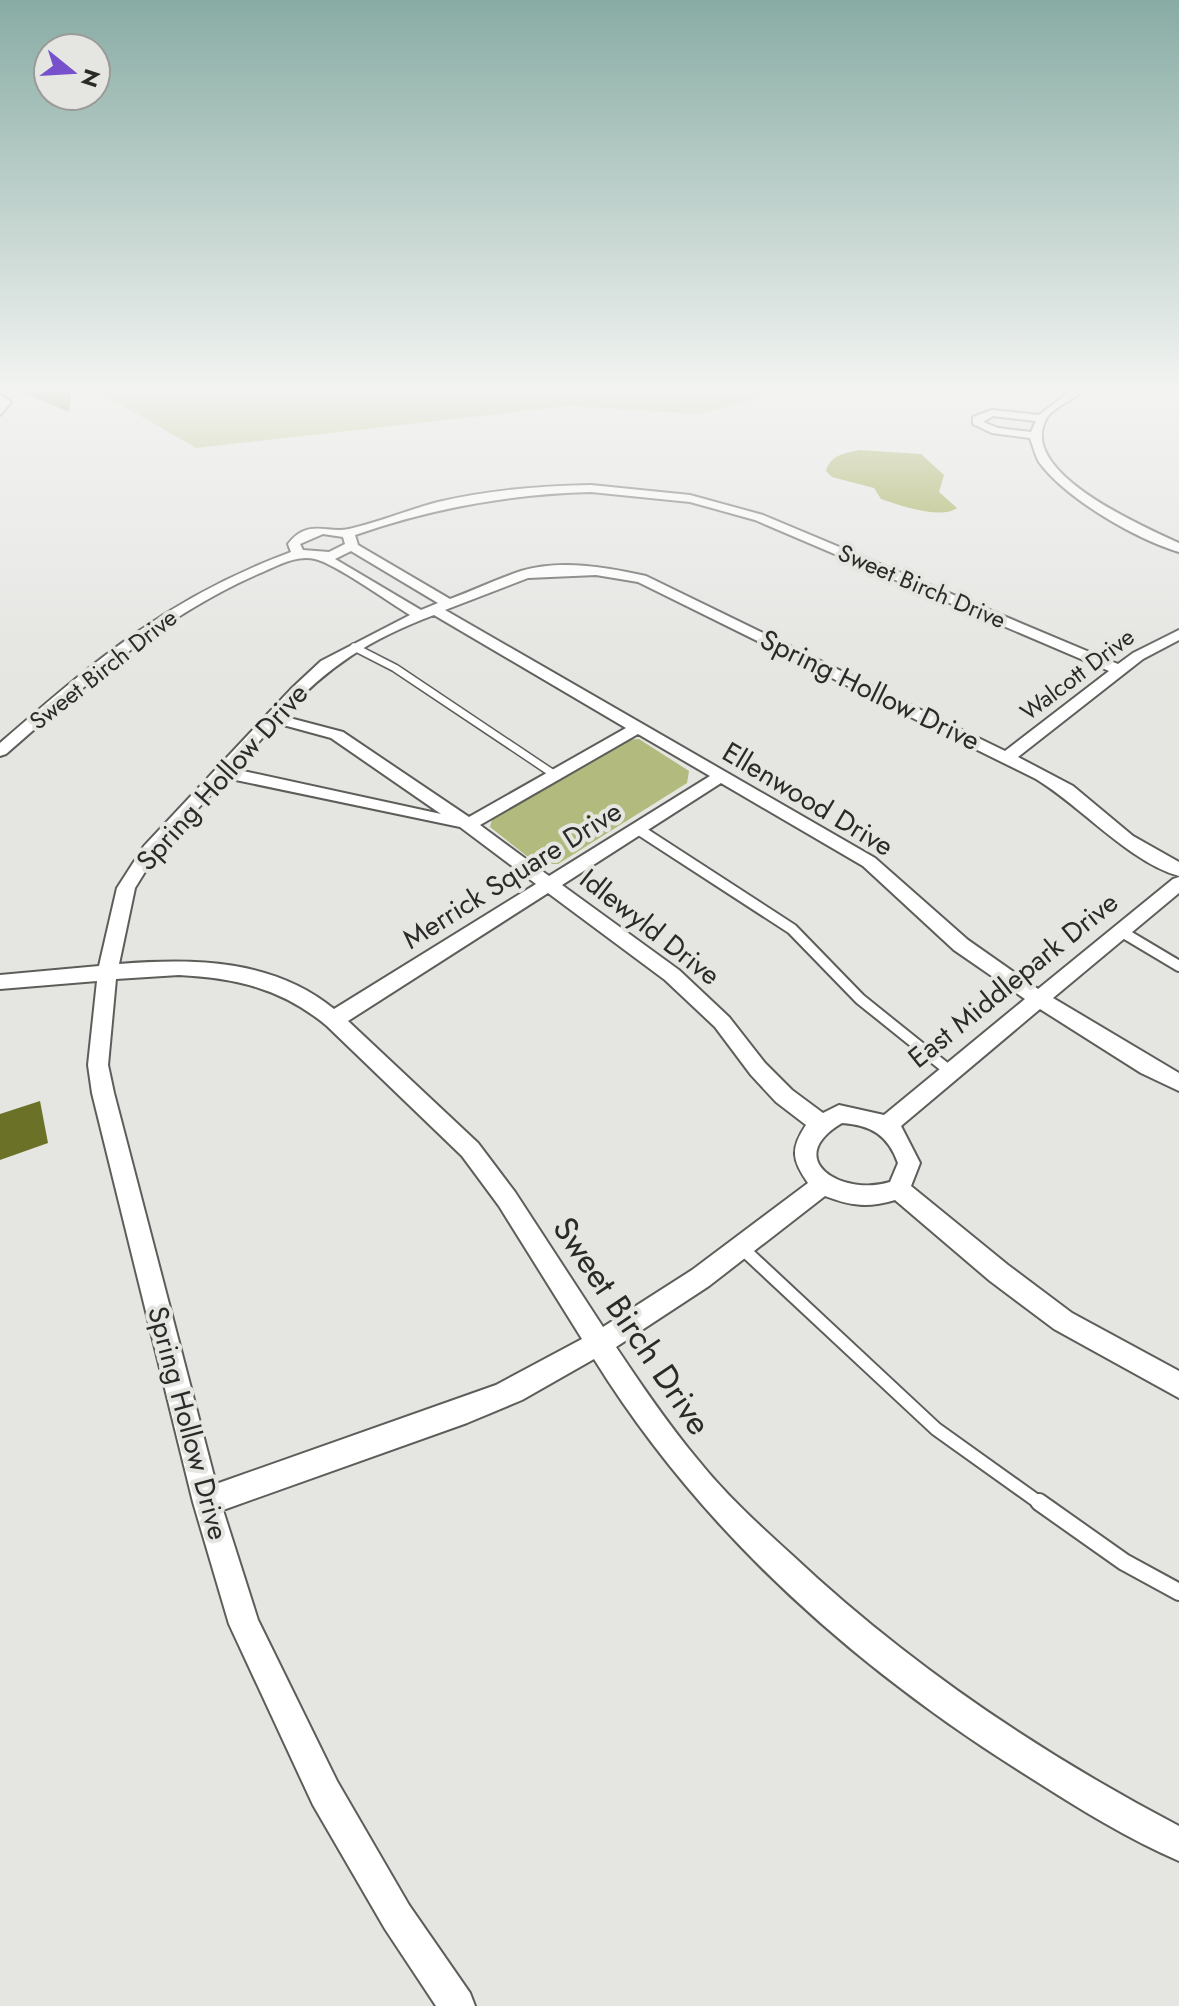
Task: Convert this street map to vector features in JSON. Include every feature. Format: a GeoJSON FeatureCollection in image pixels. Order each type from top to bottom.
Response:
{"type":"FeatureCollection","features":[{"type":"Feature","properties":{"kind":"street"},"geometry":{"type":"LineString","coordinates":[[1066,485],[1102,511],[1179,548]]}},
{"type":"Feature","properties":{"kind":"street","name":"Sweet Birch Drive"},"geometry":{"type":"LineString","coordinates":[[323,557],[343,552],[349,540],[402,514],[495,493],[613,490],[683,498],[764,519],[1119,670]]}},
{"type":"Feature","properties":{"kind":"street"},"geometry":{"type":"LineString","coordinates":[[323,557],[298,554],[294,544],[309,533],[322,530],[349,540]]}},
{"type":"Feature","properties":{"kind":"street","name":"Ellenwood Drive"},"geometry":{"type":"LineString","coordinates":[[349,540],[434,609]]}},
{"type":"Feature","properties":{"kind":"street","name":"Sweet Birch Drive"},"geometry":{"type":"LineString","coordinates":[[0,751],[105,661],[153,625],[222,586],[298,554]]}},
{"type":"Feature","properties":{"kind":"street","name":"Ellenwood Drive"},"geometry":{"type":"LineString","coordinates":[[323,557],[434,609],[869,862],[961,945],[1039,999],[1179,1083]]}},
{"type":"Feature","properties":{"kind":"street","name":"Spring Hollow Drive"},"geometry":{"type":"LineString","coordinates":[[457,2006],[397,1917],[325,1793],[244,1624],[207,1502],[98,1065],[107,974],[126,888],[150,850],[326,664],[354,647],[434,609],[502,581],[538,573],[596,571],[641,579],[1006,758],[1067,790],[1127,840],[1179,870]]}},
{"type":"Feature","properties":{"kind":"street","name":"Walcott Drive"},"geometry":{"type":"LineString","coordinates":[[1006,758],[1138,656],[1179,634]]}},
{"type":"Feature","properties":{"kind":"street","name":"Idlewyld Drive"},"geometry":{"type":"LineString","coordinates":[[273,718],[337,735],[468,825],[672,975],[722,1022],[758,1069],[784,1096],[819,1122]]}},
{"type":"Feature","properties":{"kind":"street"},"geometry":{"type":"LineString","coordinates":[[468,825],[637,728]]}},
{"type":"Feature","properties":{"kind":"street","name":"Idlewyld Drive"},"geometry":{"type":"LineString","coordinates":[[223,772],[468,825]]}},
{"type":"Feature","properties":{"kind":"street","name":"Merrick Square Drive"},"geometry":{"type":"LineString","coordinates":[[333,1020],[720,777]]}},
{"type":"Feature","properties":{"kind":"street","name":"East Middlepark Drive"},"geometry":{"type":"LineString","coordinates":[[887,1125],[1179,883]]}},
{"type":"Feature","properties":{"kind":"street","name":"Sweet Birch Drive"},"geometry":{"type":"LineString","coordinates":[[0,982],[162,967],[208,967],[252,975],[297,993],[333,1020],[478,1158],[597,1344],[688,1470],[814,1598],[907,1676],[1019,1755],[1179,1844]]}},
{"type":"Feature","properties":{"kind":"street"},"geometry":{"type":"LineString","coordinates":[[839,1114],[864,1115],[887,1125],[903,1142],[909,1163],[898,1189],[881,1198],[862,1199],[836,1193],[816,1178],[805,1158],[806,1137],[819,1122],[839,1114]]}},
{"type":"Feature","properties":{"kind":"street"},"geometry":{"type":"LineString","coordinates":[[207,1502],[274,1474],[407,1433],[508,1393],[651,1314],[743,1249],[824,1184]]}},
{"type":"Feature","properties":{"kind":"street"},"geometry":{"type":"LineString","coordinates":[[898,1189],[999,1273],[1063,1321],[1179,1385]]}},
{"type":"Feature","properties":{"kind":"lane"},"geometry":{"type":"LineString","coordinates":[[354,647],[395,668],[555,775]]}},
{"type":"Feature","properties":{"kind":"lane"},"geometry":{"type":"LineString","coordinates":[[638,829],[792,929],[860,999],[951,1072]]}},
{"type":"Feature","properties":{"kind":"lane"},"geometry":{"type":"LineString","coordinates":[[1122,932],[1179,966]]}},
{"type":"Feature","properties":{"kind":"lane"},"geometry":{"type":"LineString","coordinates":[[743,1249],[936,1429],[1124,1562],[1179,1592]]}},
{"type":"Feature","properties":{"kind":"shaded area"},"geometry":{"type":"Polygon","coordinates":[[[861,485],[941,485],[939,492],[957,508],[931,512],[909,508],[881,499],[874,488],[861,485]]]}},
{"type":"Feature","properties":{"kind":"shaded area"},"geometry":{"type":"Polygon","coordinates":[[[639,739],[689,771],[687,783],[558,864],[537,864],[490,827],[493,816],[621,740],[639,739]]]}},
{"type":"Feature","properties":{"kind":"building"},"geometry":{"type":"Polygon","coordinates":[[[40,1101],[48,1143],[0,1160],[0,1114],[40,1101]]]}}]}
